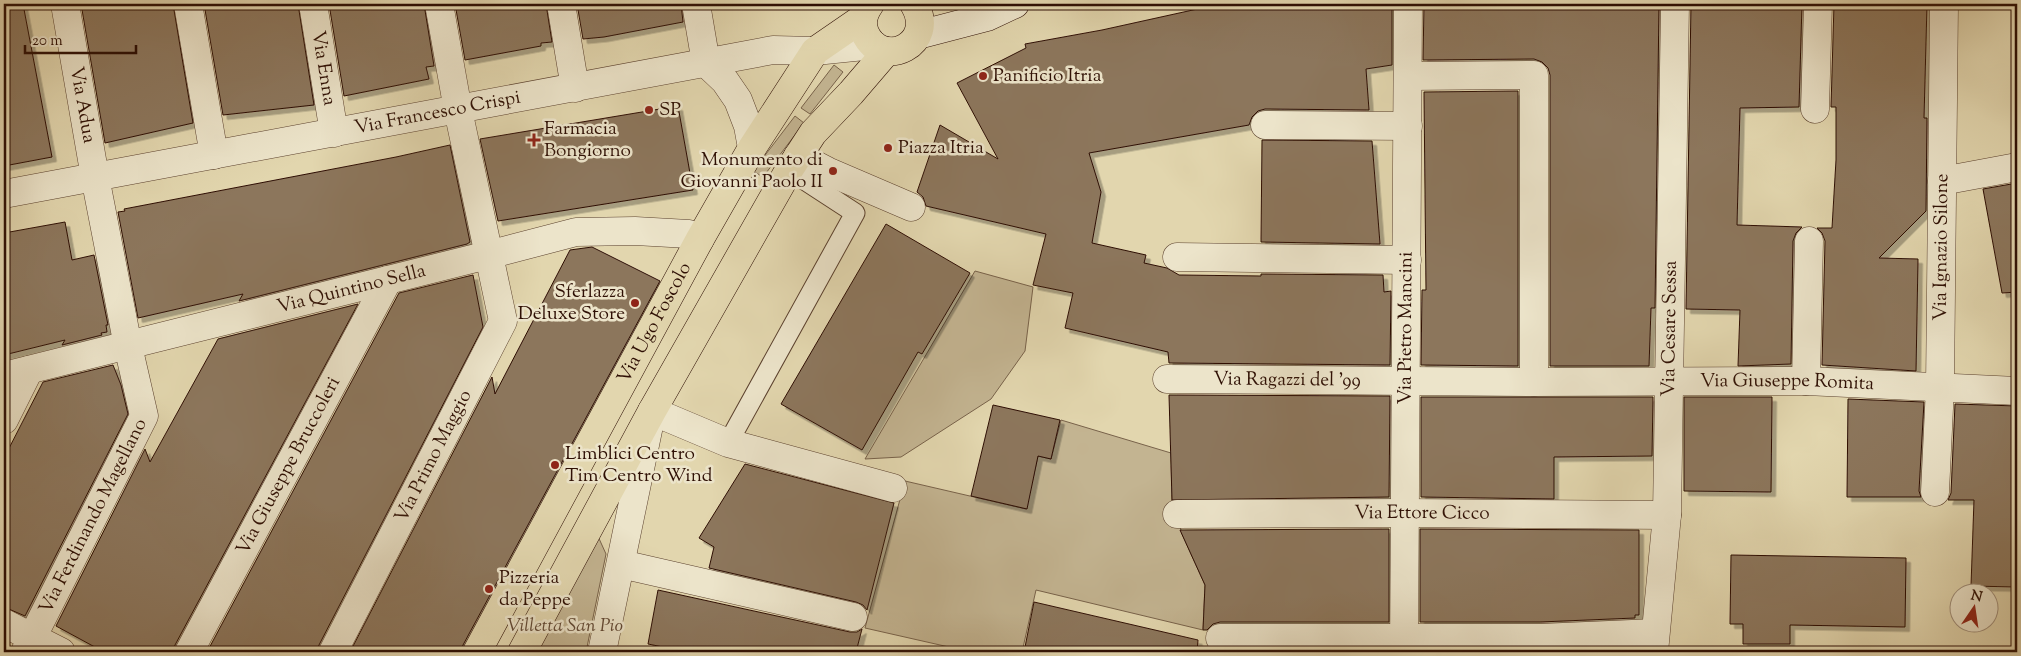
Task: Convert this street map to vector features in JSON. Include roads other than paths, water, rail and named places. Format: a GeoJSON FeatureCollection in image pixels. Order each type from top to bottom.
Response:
{"type":"FeatureCollection","features":[{"type":"Feature","properties":{"kind":"main road"},"geometry":{"type":"LineString","coordinates":[[866,11],[863,28],[867,37],[881,48],[896,51],[906,48],[918,35],[921,19],[914,4]]}},
{"type":"Feature","properties":{"kind":"main road","name":"Via Ugo Foscolo"},"geometry":{"type":"LineString","coordinates":[[477,652],[700,239],[752,148],[815,51],[866,11]]}},
{"type":"Feature","properties":{"kind":"main road","name":"Via Ugo Foscolo"},"geometry":{"type":"LineString","coordinates":[[522,652],[652,411],[793,163],[813,133],[851,93],[881,48]]}},
{"type":"Feature","properties":{"kind":"street","name":"Via Adua"},"geometry":{"type":"LineString","coordinates":[[65,4],[95,177],[128,346]]}},
{"type":"Feature","properties":{"kind":"street"},"geometry":{"type":"LineString","coordinates":[[188,4],[214,155]]}},
{"type":"Feature","properties":{"kind":"street","name":"Via Enna"},"geometry":{"type":"LineString","coordinates":[[313,4],[334,133]]}},
{"type":"Feature","properties":{"kind":"street","name":"Via Primo Maggio"},"geometry":{"type":"LineString","coordinates":[[333,652],[503,321],[458,110],[439,4]]}},
{"type":"Feature","properties":{"kind":"street"},"geometry":{"type":"LineString","coordinates":[[560,4],[575,88]]}},
{"type":"Feature","properties":{"kind":"street"},"geometry":{"type":"LineString","coordinates":[[696,4],[706,63],[725,81],[738,100],[748,126],[752,148]]}},
{"type":"Feature","properties":{"kind":"street"},"geometry":{"type":"LineString","coordinates":[[918,35],[987,17],[1015,4]]}},
{"type":"Feature","properties":{"kind":"street","name":"Via Pietro Mancini"},"geometry":{"type":"LineString","coordinates":[[1404,645],[1408,4]]}},
{"type":"Feature","properties":{"kind":"street","name":"Via Cesare Sessa"},"geometry":{"type":"LineString","coordinates":[[1655,643],[1667,516],[1675,4]]}},
{"type":"Feature","properties":{"kind":"street"},"geometry":{"type":"LineString","coordinates":[[1816,109],[1818,4]]}},
{"type":"Feature","properties":{"kind":"street","name":"Via Ignazio Silone"},"geometry":{"type":"LineString","coordinates":[[1935,492],[1940,387],[1944,4]]}},
{"type":"Feature","properties":{"kind":"street","name":"Via Francesco Crispi"},"geometry":{"type":"LineString","coordinates":[[4,194],[773,50],[815,51],[881,48]]}},
{"type":"Feature","properties":{"kind":"street"},"geometry":{"type":"LineString","coordinates":[[1408,76],[1534,75],[1534,382]]}},
{"type":"Feature","properties":{"kind":"street"},"geometry":{"type":"LineString","coordinates":[[1265,125],[1408,126]]}},
{"type":"Feature","properties":{"kind":"street"},"geometry":{"type":"LineString","coordinates":[[793,163],[827,171],[911,207]]}},
{"type":"Feature","properties":{"kind":"street"},"geometry":{"type":"LineString","coordinates":[[1942,181],[2017,167]]}},
{"type":"Feature","properties":{"kind":"street","name":"Via Quintino Sella"},"geometry":{"type":"LineString","coordinates":[[16,373],[576,232],[635,231],[689,234],[700,239]]}},
{"type":"Feature","properties":{"kind":"street"},"geometry":{"type":"LineString","coordinates":[[1806,381],[1809,241]]}},
{"type":"Feature","properties":{"kind":"street"},"geometry":{"type":"LineString","coordinates":[[1178,257],[1407,260]]}},
{"type":"Feature","properties":{"kind":"street","name":"Via Giuseppe Bruccoleri"},"geometry":{"type":"LineString","coordinates":[[188,652],[388,280]]}},
{"type":"Feature","properties":{"kind":"street","name":"Via Ferdinando Magellano"},"geometry":{"type":"LineString","coordinates":[[29,645],[144,416],[128,346]]}},
{"type":"Feature","properties":{"kind":"street"},"geometry":{"type":"LineString","coordinates":[[4,420],[16,373]]}},
{"type":"Feature","properties":{"kind":"street","name":"Via Ragazzi del '99"},"geometry":{"type":"LineString","coordinates":[[1167,379],[1406,382]]}},
{"type":"Feature","properties":{"kind":"street","name":"Via Giuseppe Romita"},"geometry":{"type":"LineString","coordinates":[[1406,382],[1806,381],[2017,391]]}},
{"type":"Feature","properties":{"kind":"street"},"geometry":{"type":"LineString","coordinates":[[608,651],[620,564],[652,411],[728,443],[893,488]]}},
{"type":"Feature","properties":{"kind":"street","name":"Via Ettore Cicco"},"geometry":{"type":"LineString","coordinates":[[1178,514],[1406,513],[1667,516]]}},
{"type":"Feature","properties":{"kind":"street"},"geometry":{"type":"LineString","coordinates":[[620,564],[853,617]]}},
{"type":"Feature","properties":{"kind":"street"},"geometry":{"type":"LineString","coordinates":[[4,623],[29,645],[61,652]]}},
{"type":"Feature","properties":{"kind":"street"},"geometry":{"type":"LineString","coordinates":[[1220,638],[1404,645],[1655,643]]}},
{"type":"Feature","properties":{"kind":"lane"},"geometry":{"type":"LineString","coordinates":[[728,443],[855,213],[793,163]]}},
{"type":"Feature","properties":{"kind":"place","name":"Panificio Itria"},"geometry":{"type":"Point","coordinates":[983,76]}},
{"type":"Feature","properties":{"kind":"place","name":"SP"},"geometry":{"type":"Point","coordinates":[649,110]}},
{"type":"Feature","properties":{"kind":"place","name":"Farmacia Bongiorno"},"geometry":{"type":"Point","coordinates":[534,140]}},
{"type":"Feature","properties":{"kind":"place","name":"Piazza Itria"},"geometry":{"type":"Point","coordinates":[888,148]}},
{"type":"Feature","properties":{"kind":"place","name":"Monumento di Giovanni Paolo II"},"geometry":{"type":"Point","coordinates":[833,171]}},
{"type":"Feature","properties":{"kind":"place","name":"Sferlazza Deluxe Store"},"geometry":{"type":"Point","coordinates":[635,303]}},
{"type":"Feature","properties":{"kind":"place","name":"Limblici Centro Tim Centro Wind"},"geometry":{"type":"Point","coordinates":[555,465]}},
{"type":"Feature","properties":{"kind":"place","name":"Pizzeria da Peppe"},"geometry":{"type":"Point","coordinates":[489,589]}},
{"type":"Feature","properties":{"kind":"park label","name":"Villetta San Pio"},"geometry":{"type":"Point","coordinates":[565,626]}}]}
